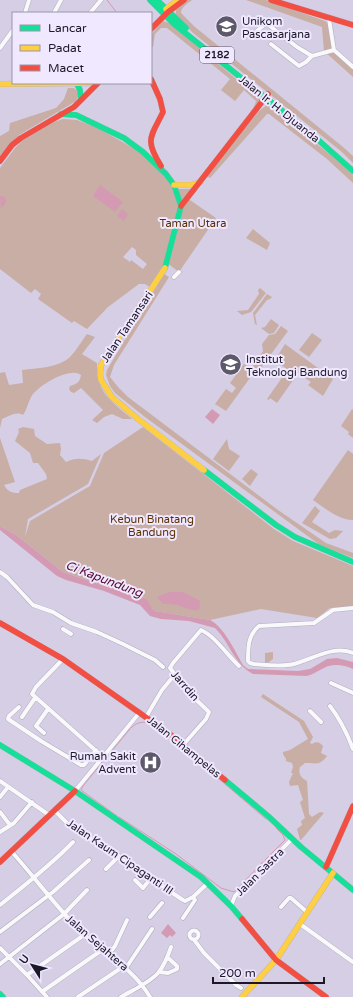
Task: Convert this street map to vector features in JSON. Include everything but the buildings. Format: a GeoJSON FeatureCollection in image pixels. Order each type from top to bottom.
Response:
{"type":"FeatureCollection","features":[{"type":"Feature","properties":{"kind":"main road","name":"Jalan Ir. H. Djuanda"},"geometry":{"type":"LineString","coordinates":[[150,0],[345,161],[353,171]]}},
{"type":"Feature","properties":{"kind":"main road","name":"Jalan Ir. H. Djuanda"},"geometry":{"type":"LineString","coordinates":[[157,0],[165,12]]}},
{"type":"Feature","properties":{"kind":"main road"},"geometry":{"type":"LineString","coordinates":[[152,24],[178,0]]}},
{"type":"Feature","properties":{"kind":"main road"},"geometry":{"type":"LineString","coordinates":[[152,28],[165,12],[184,0]]}},
{"type":"Feature","properties":{"kind":"main road"},"geometry":{"type":"LineString","coordinates":[[271,0],[329,19],[353,25]]}},
{"type":"Feature","properties":{"kind":"main road"},"geometry":{"type":"LineString","coordinates":[[152,81],[158,93],[162,108],[161,115],[152,132],[151,143],[159,162],[174,185],[181,206]]}},
{"type":"Feature","properties":{"kind":"main road"},"geometry":{"type":"LineString","coordinates":[[2,83],[12,83]]}},
{"type":"Feature","properties":{"kind":"main road"},"geometry":{"type":"LineString","coordinates":[[77,84],[80,90],[81,99]]}},
{"type":"Feature","properties":{"kind":"main road"},"geometry":{"type":"LineString","coordinates":[[0,161],[12,144],[74,107],[97,84]]}},
{"type":"Feature","properties":{"kind":"main road","name":"Jalan Ir. H. Djuanda"},"geometry":{"type":"LineString","coordinates":[[267,96],[297,123],[353,166]]}},
{"type":"Feature","properties":{"kind":"main road"},"geometry":{"type":"LineString","coordinates":[[181,206],[267,96]]}},
{"type":"Feature","properties":{"kind":"main road"},"geometry":{"type":"LineString","coordinates":[[74,107],[76,115]]}},
{"type":"Feature","properties":{"kind":"main road"},"geometry":{"type":"LineString","coordinates":[[61,114],[76,115],[124,138],[143,152],[166,174]]}},
{"type":"Feature","properties":{"kind":"main road"},"geometry":{"type":"LineString","coordinates":[[143,152],[151,143]]}},
{"type":"Feature","properties":{"kind":"main road"},"geometry":{"type":"LineString","coordinates":[[174,185],[192,185],[200,182]]}},
{"type":"Feature","properties":{"kind":"main road","name":"Jalan Tamansari"},"geometry":{"type":"LineString","coordinates":[[181,206],[165,269],[101,365],[101,380],[109,393],[119,404],[276,525],[295,537],[353,562]]}},
{"type":"Feature","properties":{"kind":"main road","name":"Jalan Cihampelas"},"geometry":{"type":"LineString","coordinates":[[0,624],[63,659],[140,712],[183,745],[268,816],[292,839],[353,890]]}},
{"type":"Feature","properties":{"kind":"main road"},"geometry":{"type":"LineString","coordinates":[[0,745],[75,791],[201,877],[231,906],[276,960],[326,997]]}},
{"type":"Feature","properties":{"kind":"main road"},"geometry":{"type":"LineString","coordinates":[[0,862],[12,852],[48,814],[75,791]]}},
{"type":"Feature","properties":{"kind":"main road"},"geometry":{"type":"LineString","coordinates":[[326,867],[353,806]]}},
{"type":"Feature","properties":{"kind":"main road"},"geometry":{"type":"LineString","coordinates":[[243,991],[276,960],[333,873]]}},
{"type":"Feature","properties":{"kind":"main road"},"geometry":{"type":"LineString","coordinates":[[0,994],[3,997]]}},
{"type":"Feature","properties":{"kind":"street"},"geometry":{"type":"LineString","coordinates":[[25,12],[29,0]]}},
{"type":"Feature","properties":{"kind":"street"},"geometry":{"type":"LineString","coordinates":[[55,12],[61,0]]}},
{"type":"Feature","properties":{"kind":"street"},"geometry":{"type":"LineString","coordinates":[[91,12],[101,0]]}},
{"type":"Feature","properties":{"kind":"street"},"geometry":{"type":"LineString","coordinates":[[329,19],[334,50],[353,66]]}},
{"type":"Feature","properties":{"kind":"street"},"geometry":{"type":"LineString","coordinates":[[257,31],[266,23],[297,47],[312,56]]}},
{"type":"Feature","properties":{"kind":"street"},"geometry":{"type":"LineString","coordinates":[[0,48],[12,33]]}},
{"type":"Feature","properties":{"kind":"street"},"geometry":{"type":"LineString","coordinates":[[270,44],[299,66],[312,56],[334,50]]}},
{"type":"Feature","properties":{"kind":"street"},"geometry":{"type":"LineString","coordinates":[[174,278],[178,272]]}},
{"type":"Feature","properties":{"kind":"street"},"geometry":{"type":"LineString","coordinates":[[0,572],[33,605],[53,612],[72,624],[97,632],[123,644],[155,660],[163,667]]}},
{"type":"Feature","properties":{"kind":"street"},"geometry":{"type":"LineString","coordinates":[[353,608],[333,610],[314,623],[259,626],[253,632],[249,642],[248,661],[254,664],[291,665],[331,651],[342,649],[353,653]]}},
{"type":"Feature","properties":{"kind":"street"},"geometry":{"type":"LineString","coordinates":[[67,631],[72,624]]}},
{"type":"Feature","properties":{"kind":"street","name":"Jarrdin"},"geometry":{"type":"LineString","coordinates":[[183,745],[206,719],[209,712],[189,694],[176,678],[170,668],[172,663],[201,630],[220,646],[239,666]]}},
{"type":"Feature","properties":{"kind":"street"},"geometry":{"type":"LineString","coordinates":[[63,659],[36,687],[32,694],[103,756]]}},
{"type":"Feature","properties":{"kind":"street"},"geometry":{"type":"LineString","coordinates":[[146,717],[162,690],[172,678]]}},
{"type":"Feature","properties":{"kind":"street"},"geometry":{"type":"LineString","coordinates":[[331,683],[353,693]]}},
{"type":"Feature","properties":{"kind":"street"},"geometry":{"type":"LineString","coordinates":[[22,717],[35,698]]}},
{"type":"Feature","properties":{"kind":"street"},"geometry":{"type":"LineString","coordinates":[[330,706],[339,717],[353,749]]}},
{"type":"Feature","properties":{"kind":"street"},"geometry":{"type":"LineString","coordinates":[[19,707],[9,716],[8,719],[81,765],[84,765],[96,750]]}},
{"type":"Feature","properties":{"kind":"street"},"geometry":{"type":"LineString","coordinates":[[44,733],[36,726],[48,709]]}},
{"type":"Feature","properties":{"kind":"street"},"geometry":{"type":"LineString","coordinates":[[310,711],[321,722]]}},
{"type":"Feature","properties":{"kind":"street"},"geometry":{"type":"LineString","coordinates":[[75,791],[140,712]]}},
{"type":"Feature","properties":{"kind":"street"},"geometry":{"type":"LineString","coordinates":[[0,781],[48,814]]}},
{"type":"Feature","properties":{"kind":"street"},"geometry":{"type":"LineString","coordinates":[[0,797],[8,787]]}},
{"type":"Feature","properties":{"kind":"street"},"geometry":{"type":"LineString","coordinates":[[0,832],[14,823],[32,802]]}},
{"type":"Feature","properties":{"kind":"street","name":"Jalan Kaum Cipaganti III"},"geometry":{"type":"LineString","coordinates":[[54,810],[68,824],[183,900],[188,900],[193,897]]}},
{"type":"Feature","properties":{"kind":"street"},"geometry":{"type":"LineString","coordinates":[[0,812],[10,825]]}},
{"type":"Feature","properties":{"kind":"street","name":"Jalan Sastra"},"geometry":{"type":"LineString","coordinates":[[231,906],[235,896],[292,839]]}},
{"type":"Feature","properties":{"kind":"street"},"geometry":{"type":"LineString","coordinates":[[0,905],[35,878],[73,842]]}},
{"type":"Feature","properties":{"kind":"street","name":"Jalan Sejahtera"},"geometry":{"type":"LineString","coordinates":[[12,852],[64,914],[102,950],[110,953],[125,967],[142,985],[150,997]]}},
{"type":"Feature","properties":{"kind":"street"},"geometry":{"type":"LineString","coordinates":[[106,869],[118,856]]}},
{"type":"Feature","properties":{"kind":"street"},"geometry":{"type":"LineString","coordinates":[[0,932],[49,895],[88,860]]}},
{"type":"Feature","properties":{"kind":"street"},"geometry":{"type":"LineString","coordinates":[[135,880],[143,888],[151,878]]}},
{"type":"Feature","properties":{"kind":"street"},"geometry":{"type":"LineString","coordinates":[[183,918],[195,900],[193,897],[208,883]]}},
{"type":"Feature","properties":{"kind":"street"},"geometry":{"type":"LineString","coordinates":[[0,964],[64,914],[87,890]]}},
{"type":"Feature","properties":{"kind":"street"},"geometry":{"type":"LineString","coordinates":[[281,907],[289,898],[291,898],[307,912]]}},
{"type":"Feature","properties":{"kind":"street"},"geometry":{"type":"LineString","coordinates":[[150,917],[162,903]]}},
{"type":"Feature","properties":{"kind":"street"},"geometry":{"type":"LineString","coordinates":[[110,953],[115,946],[127,920]]}},
{"type":"Feature","properties":{"kind":"street"},"geometry":{"type":"LineString","coordinates":[[300,924],[353,962]]}},
{"type":"Feature","properties":{"kind":"street"},"geometry":{"type":"LineString","coordinates":[[78,997],[125,967],[152,929]]}},
{"type":"Feature","properties":{"kind":"street"},"geometry":{"type":"LineString","coordinates":[[28,975],[84,934]]}},
{"type":"Feature","properties":{"kind":"street"},"geometry":{"type":"LineString","coordinates":[[195,941],[204,953],[238,984],[243,991]]}},
{"type":"Feature","properties":{"kind":"street"},"geometry":{"type":"LineString","coordinates":[[0,948],[28,975],[47,997]]}},
{"type":"Feature","properties":{"kind":"street"},"geometry":{"type":"LineString","coordinates":[[121,997],[142,985],[159,972],[171,948]]}},
{"type":"Feature","properties":{"kind":"street"},"geometry":{"type":"LineString","coordinates":[[43,991],[102,950]]}},
{"type":"Feature","properties":{"kind":"street"},"geometry":{"type":"LineString","coordinates":[[159,972],[168,973],[177,969],[177,966],[167,957]]}},
{"type":"Feature","properties":{"kind":"green space"},"geometry":{"type":"Polygon","coordinates":[[[186,0],[192,0],[183,7],[181,13],[195,27],[343,147],[353,156],[353,163],[342,152],[192,32],[176,15],[176,9],[186,0]]]}},
{"type":"Feature","properties":{"kind":"green space"},"geometry":{"type":"Polygon","coordinates":[[[246,0],[266,0],[325,21],[328,24],[333,50],[353,68],[353,77],[324,51],[322,27],[246,0]]]}},
{"type":"Feature","properties":{"kind":"green space"},"geometry":{"type":"Polygon","coordinates":[[[162,21],[170,23],[261,100],[243,124],[256,101],[244,90],[235,101],[221,90],[230,79],[167,28],[161,28],[155,34],[153,47],[152,34],[162,21]]]}},
{"type":"Feature","properties":{"kind":"green space"},"geometry":{"type":"Polygon","coordinates":[[[68,88],[74,88],[77,91],[79,95],[76,101],[19,135],[0,164],[0,136],[9,131],[10,123],[56,108],[64,99],[68,88]]]}},
{"type":"Feature","properties":{"kind":"green space"},"geometry":{"type":"Polygon","coordinates":[[[267,105],[332,156],[353,175],[353,183],[327,159],[269,114],[267,114],[210,178],[207,176],[259,111],[267,105]]]}},
{"type":"Feature","properties":{"kind":"green space"},"geometry":{"type":"Polygon","coordinates":[[[63,119],[77,120],[96,127],[140,152],[168,179],[174,188],[178,207],[163,267],[150,287],[145,284],[139,284],[108,307],[87,329],[74,321],[72,323],[38,299],[41,294],[35,289],[31,293],[0,269],[0,168],[23,140],[54,122],[63,119]],[[132,247],[123,257],[130,262],[131,260],[143,269],[147,264],[136,255],[136,250],[132,247]]]}},
{"type":"Feature","properties":{"kind":"green space"},"geometry":{"type":"Polygon","coordinates":[[[239,130],[205,175],[203,173],[239,130]]]}},
{"type":"Feature","properties":{"kind":"green space"},"geometry":{"type":"Polygon","coordinates":[[[178,189],[192,189],[182,202],[178,189]]]}},
{"type":"Feature","properties":{"kind":"green space","name":"Taman Utara"},"geometry":{"type":"Polygon","coordinates":[[[187,198],[216,218],[179,272],[167,263],[181,206],[187,198]]]}},
{"type":"Feature","properties":{"kind":"green space"},"geometry":{"type":"Polygon","coordinates":[[[253,229],[270,243],[267,250],[246,238],[253,229]]]}},
{"type":"Feature","properties":{"kind":"green space"},"geometry":{"type":"Polygon","coordinates":[[[164,274],[169,277],[114,365],[110,377],[128,397],[278,510],[326,543],[353,553],[353,558],[320,545],[145,417],[115,393],[110,386],[106,375],[107,370],[164,274]]]}},
{"type":"Feature","properties":{"kind":"green space"},"geometry":{"type":"Polygon","coordinates":[[[260,288],[266,293],[251,312],[242,315],[237,311],[248,310],[259,294],[258,290],[260,288]]]}},
{"type":"Feature","properties":{"kind":"green space"},"geometry":{"type":"Polygon","coordinates":[[[267,294],[272,297],[267,300],[255,315],[257,325],[255,324],[253,313],[267,294]]]}},
{"type":"Feature","properties":{"kind":"green space"},"geometry":{"type":"Polygon","coordinates":[[[271,319],[279,325],[274,333],[269,334],[261,328],[265,327],[271,319]]]}},
{"type":"Feature","properties":{"kind":"green space"},"geometry":{"type":"Polygon","coordinates":[[[281,326],[288,331],[258,372],[252,367],[263,351],[262,344],[269,335],[275,334],[281,326]]]}},
{"type":"Feature","properties":{"kind":"green space"},"geometry":{"type":"Polygon","coordinates":[[[312,333],[322,340],[309,357],[299,350],[312,333]]]}},
{"type":"Feature","properties":{"kind":"green space"},"geometry":{"type":"Polygon","coordinates":[[[87,334],[95,337],[82,354],[97,363],[97,373],[102,389],[112,402],[132,419],[123,419],[112,414],[104,417],[97,423],[92,420],[103,410],[81,388],[74,393],[71,392],[69,389],[70,386],[78,382],[81,375],[69,373],[54,378],[40,388],[31,397],[23,415],[15,414],[2,419],[0,428],[0,373],[5,372],[9,385],[23,383],[22,370],[47,367],[65,361],[72,355],[87,334]]]}},
{"type":"Feature","properties":{"kind":"green space"},"geometry":{"type":"Polygon","coordinates":[[[285,344],[333,379],[323,396],[308,385],[311,382],[290,368],[288,370],[275,360],[285,344]]]}},
{"type":"Feature","properties":{"kind":"green space"},"geometry":{"type":"Polygon","coordinates":[[[244,364],[255,371],[226,411],[215,404],[226,389],[232,393],[236,388],[230,383],[244,364]]]}},
{"type":"Feature","properties":{"kind":"green space"},"geometry":{"type":"Polygon","coordinates":[[[286,372],[292,376],[294,374],[296,376],[277,403],[270,398],[269,400],[267,399],[286,372]]]}},
{"type":"Feature","properties":{"kind":"green space"},"geometry":{"type":"Polygon","coordinates":[[[352,409],[353,438],[348,434],[349,432],[341,426],[352,409]]]}},
{"type":"Feature","properties":{"kind":"green space","name":"Kebun Binatang Bandung"},"geometry":{"type":"Polygon","coordinates":[[[23,427],[34,429],[35,436],[47,444],[60,443],[60,455],[66,462],[79,459],[92,461],[101,454],[88,484],[28,519],[25,537],[30,521],[90,486],[104,453],[143,427],[274,529],[293,541],[353,566],[353,606],[330,608],[317,618],[261,609],[210,620],[155,611],[145,598],[63,572],[16,535],[0,526],[0,438],[15,482],[4,485],[9,491],[19,493],[20,490],[47,479],[46,474],[38,463],[33,463],[30,453],[15,441],[19,432],[18,429],[23,427]]]}},
{"type":"Feature","properties":{"kind":"green space"},"geometry":{"type":"Polygon","coordinates":[[[227,439],[229,449],[240,456],[229,471],[213,459],[227,439]]]}},
{"type":"Feature","properties":{"kind":"green space"},"geometry":{"type":"Polygon","coordinates":[[[348,450],[353,454],[353,520],[337,516],[313,500],[348,450]]]}},
{"type":"Feature","properties":{"kind":"green space"},"geometry":{"type":"Polygon","coordinates":[[[251,469],[258,474],[250,486],[242,479],[251,469]]]}},
{"type":"Feature","properties":{"kind":"green space"},"geometry":{"type":"Polygon","coordinates":[[[315,506],[320,511],[312,522],[329,533],[335,530],[343,531],[336,538],[330,539],[302,523],[315,506]]]}},
{"type":"Feature","properties":{"kind":"green space"},"geometry":{"type":"Polygon","coordinates":[[[273,652],[273,659],[265,663],[265,653],[273,652]]]}},
{"type":"Feature","properties":{"kind":"green space"},"geometry":{"type":"Polygon","coordinates":[[[263,694],[304,721],[313,737],[310,743],[312,744],[318,742],[321,744],[323,746],[321,753],[327,756],[320,763],[305,763],[300,767],[300,776],[307,781],[309,814],[312,817],[320,812],[324,813],[301,840],[297,829],[302,825],[301,821],[305,818],[300,802],[303,800],[298,785],[290,786],[289,782],[293,773],[291,773],[293,767],[292,763],[286,761],[283,752],[290,750],[308,739],[299,722],[261,697],[263,694]]]}},
{"type":"Feature","properties":{"kind":"shaded area"},"geometry":{"type":"Polygon","coordinates":[[[100,185],[123,202],[115,212],[93,196],[100,185]]]}},
{"type":"Feature","properties":{"kind":"shaded area"},"geometry":{"type":"Polygon","coordinates":[[[0,196],[5,197],[6,201],[4,206],[1,208],[0,196]]]}},
{"type":"Feature","properties":{"kind":"shaded area"},"geometry":{"type":"Polygon","coordinates":[[[122,209],[128,214],[124,221],[117,216],[122,209]]]}},
{"type":"Feature","properties":{"kind":"shaded area"},"geometry":{"type":"Polygon","coordinates":[[[212,409],[220,415],[213,424],[205,417],[212,409]]]}},
{"type":"Feature","properties":{"kind":"shaded area"},"geometry":{"type":"Polygon","coordinates":[[[0,526],[16,535],[63,572],[145,598],[155,611],[210,620],[220,628],[233,646],[243,665],[248,669],[298,671],[310,669],[327,659],[337,658],[353,662],[353,669],[346,666],[335,665],[327,666],[313,674],[306,676],[253,674],[241,665],[225,640],[215,628],[189,621],[161,619],[150,616],[140,605],[104,591],[57,576],[0,530],[0,526]]]}},
{"type":"Feature","properties":{"kind":"shaded area"},"geometry":{"type":"Polygon","coordinates":[[[169,592],[183,592],[200,601],[199,610],[191,610],[172,604],[163,604],[157,597],[169,592]]]}},
{"type":"Feature","properties":{"kind":"shaded area"},"geometry":{"type":"Polygon","coordinates":[[[168,924],[176,933],[172,937],[170,935],[167,938],[161,933],[168,924]]]}},
{"type":"Feature","properties":{"kind":"waterway"},"geometry":{"type":"LineString","coordinates":[[107,0],[116,12]]}},
{"type":"Feature","properties":{"kind":"waterway"},"geometry":{"type":"LineString","coordinates":[[131,728],[139,723],[148,723]]}},
{"type":"Feature","properties":{"kind":"waterway"},"geometry":{"type":"LineString","coordinates":[[106,758],[130,729]]}},
{"type":"Feature","properties":{"kind":"waterway"},"geometry":{"type":"LineString","coordinates":[[105,759],[81,790],[117,816]]}},
{"type":"Feature","properties":{"kind":"waterway"},"geometry":{"type":"LineString","coordinates":[[205,767],[266,819]]}},
{"type":"Feature","properties":{"kind":"waterway"},"geometry":{"type":"LineString","coordinates":[[119,817],[176,854],[221,888],[234,892],[263,862]]}},
{"type":"Feature","properties":{"kind":"waterway"},"geometry":{"type":"LineString","coordinates":[[265,860],[285,840],[283,835],[276,828]]}},
{"type":"Feature","properties":{"kind":"traffic: fast"},"geometry":{"type":"LineString","coordinates":[[150,0],[174,24],[316,138],[353,171]]}},
{"type":"Feature","properties":{"kind":"traffic: fast"},"geometry":{"type":"LineString","coordinates":[[157,0],[186,28]]}},
{"type":"Feature","properties":{"kind":"traffic: fast"},"geometry":{"type":"LineString","coordinates":[[77,84],[80,90],[81,99]]}},
{"type":"Feature","properties":{"kind":"traffic: fast"},"geometry":{"type":"LineString","coordinates":[[61,114],[76,115],[124,138],[143,152],[166,174],[174,185],[181,206],[165,268]]}},
{"type":"Feature","properties":{"kind":"traffic: fast"},"geometry":{"type":"LineString","coordinates":[[204,470],[276,525],[295,537],[353,562]]}},
{"type":"Feature","properties":{"kind":"traffic: fast"},"geometry":{"type":"LineString","coordinates":[[0,745],[75,791],[201,877],[231,906],[242,919]]}},
{"type":"Feature","properties":{"kind":"traffic: fast"},"geometry":{"type":"LineString","coordinates":[[225,780],[268,816],[301,847],[353,890]]}},
{"type":"Feature","properties":{"kind":"traffic: fast"},"geometry":{"type":"LineString","coordinates":[[0,994],[3,997]]}},
{"type":"Feature","properties":{"kind":"traffic: slow"},"geometry":{"type":"LineString","coordinates":[[166,9],[178,0]]}},
{"type":"Feature","properties":{"kind":"traffic: slow"},"geometry":{"type":"LineString","coordinates":[[0,84],[12,84]]}},
{"type":"Feature","properties":{"kind":"traffic: slow"},"geometry":{"type":"LineString","coordinates":[[174,185],[192,185],[200,182]]}},
{"type":"Feature","properties":{"kind":"traffic: slow"},"geometry":{"type":"LineString","coordinates":[[165,268],[101,365],[101,380],[112,397],[204,470]]}},
{"type":"Feature","properties":{"kind":"traffic: slow"},"geometry":{"type":"LineString","coordinates":[[242,997],[276,960],[333,873]]}},
{"type":"Feature","properties":{"kind":"traffic: jam"},"geometry":{"type":"LineString","coordinates":[[152,28],[168,12],[184,0]]}},
{"type":"Feature","properties":{"kind":"traffic: jam"},"geometry":{"type":"LineString","coordinates":[[271,0],[353,25]]}},
{"type":"Feature","properties":{"kind":"traffic: jam"},"geometry":{"type":"LineString","coordinates":[[152,81],[160,99],[163,112],[151,138],[152,150],[161,166]]}},
{"type":"Feature","properties":{"kind":"traffic: jam"},"geometry":{"type":"LineString","coordinates":[[0,161],[12,145],[21,138],[74,107],[97,84]]}},
{"type":"Feature","properties":{"kind":"traffic: jam"},"geometry":{"type":"LineString","coordinates":[[181,206],[268,94]]}},
{"type":"Feature","properties":{"kind":"traffic: jam"},"geometry":{"type":"LineString","coordinates":[[0,623],[63,659],[171,735],[225,780]]}},
{"type":"Feature","properties":{"kind":"traffic: jam"},"geometry":{"type":"LineString","coordinates":[[0,862],[75,791]]}},
{"type":"Feature","properties":{"kind":"traffic: jam"},"geometry":{"type":"LineString","coordinates":[[326,867],[353,806]]}},
{"type":"Feature","properties":{"kind":"traffic: jam"},"geometry":{"type":"LineString","coordinates":[[242,919],[276,960],[326,997]]}},
{"type":"Feature","properties":{"kind":"place","name":"Unikom Pascasarjana"},"geometry":{"type":"Point","coordinates":[226,27]}},
{"type":"Feature","properties":{"kind":"place","name":"Institut Teknologi Bandung"},"geometry":{"type":"Point","coordinates":[231,365]}},
{"type":"Feature","properties":{"kind":"place","name":"Rumah Sakit Advent"},"geometry":{"type":"Point","coordinates":[151,762]}},
{"type":"Feature","properties":{"kind":"water label","name":"Ci Kapundung"},"geometry":{"type":"Point","coordinates":[104,579]}}]}
